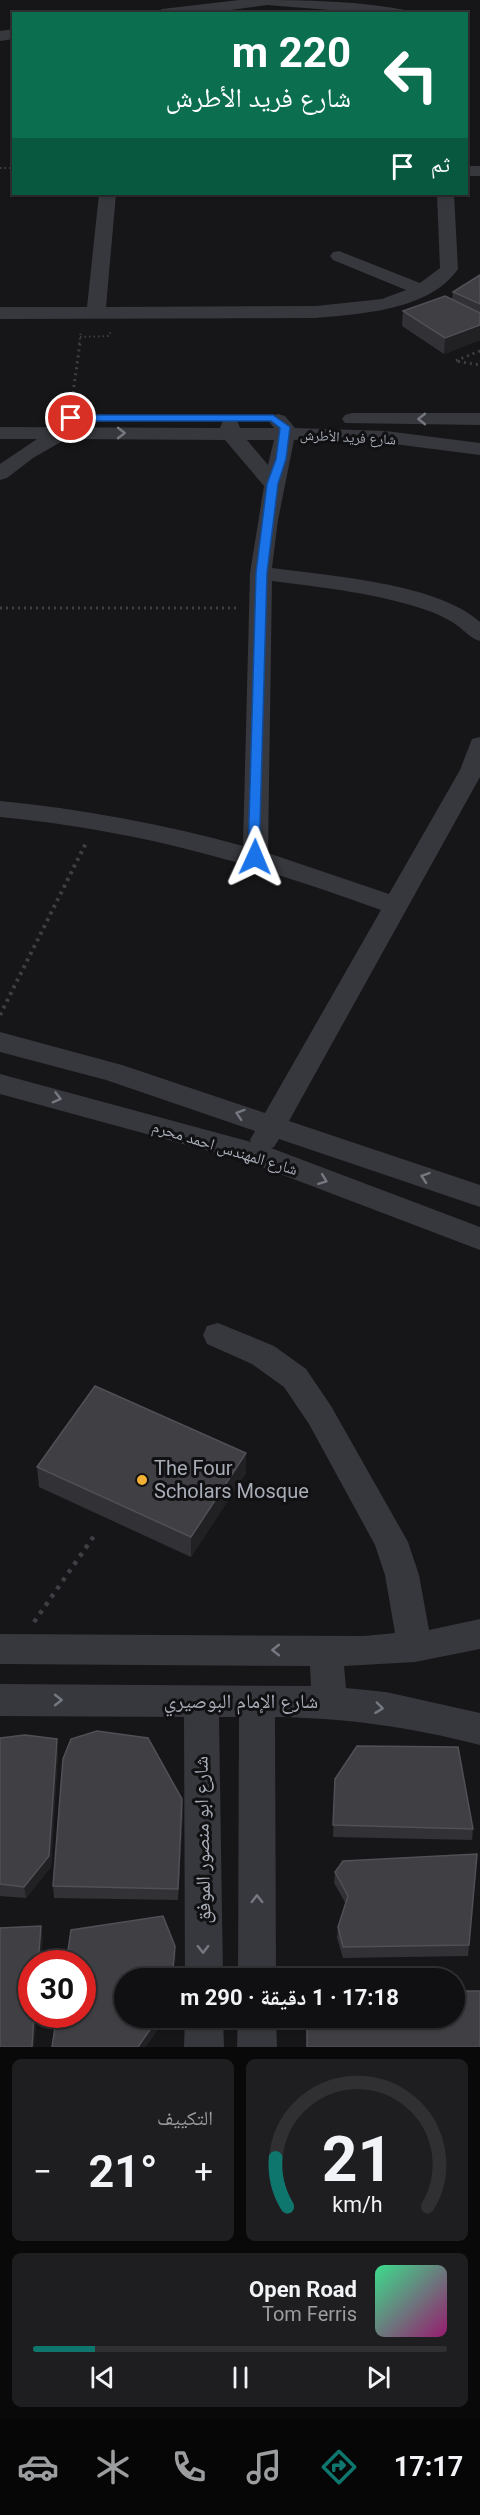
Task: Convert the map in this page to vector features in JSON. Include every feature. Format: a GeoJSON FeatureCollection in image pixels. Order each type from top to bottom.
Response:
{"type":"FeatureCollection","features":[{"type":"Feature","properties":{"kind":"street"},"geometry":{"type":"LineString","coordinates":[[178,12],[267,1],[396,12]]}},
{"type":"Feature","properties":{"kind":"street"},"geometry":{"type":"LineString","coordinates":[[90,313],[107,195]]}},
{"type":"Feature","properties":{"kind":"street"},"geometry":{"type":"LineString","coordinates":[[0,313],[316,312],[385,304],[421,290],[435,282],[449,268],[445,195]]}},
{"type":"Feature","properties":{"kind":"street"},"geometry":{"type":"LineString","coordinates":[[339,256],[421,290]]}},
{"type":"Feature","properties":{"kind":"street","name":"شارع فريد الأطرش"},"geometry":{"type":"LineString","coordinates":[[0,417],[234,426],[480,419]]}},
{"type":"Feature","properties":{"kind":"street"},"geometry":{"type":"LineString","coordinates":[[234,426],[273,484]]}},
{"type":"Feature","properties":{"kind":"street","name":"شارع فريد الأطرش"},"geometry":{"type":"LineString","coordinates":[[0,433],[64,433],[234,426]]}},
{"type":"Feature","properties":{"kind":"street"},"geometry":{"type":"LineString","coordinates":[[255,857],[261,573],[273,484],[281,459],[279,426]]}},
{"type":"Feature","properties":{"kind":"street","name":"شارع فريد الأطرش"},"geometry":{"type":"LineString","coordinates":[[279,426],[480,449]]}},
{"type":"Feature","properties":{"kind":"street"},"geometry":{"type":"LineString","coordinates":[[386,437],[480,432]]}},
{"type":"Feature","properties":{"kind":"street"},"geometry":{"type":"LineString","coordinates":[[0,474],[26,454],[64,433]]}},
{"type":"Feature","properties":{"kind":"street"},"geometry":{"type":"LineString","coordinates":[[261,573],[408,596],[436,604],[459,616],[480,634]]}},
{"type":"Feature","properties":{"kind":"street"},"geometry":{"type":"LineString","coordinates":[[256,1154],[478,757]]}},
{"type":"Feature","properties":{"kind":"street"},"geometry":{"type":"LineString","coordinates":[[0,808],[98,820],[177,836],[255,857],[396,906]]}},
{"type":"Feature","properties":{"kind":"street"},"geometry":{"type":"LineString","coordinates":[[0,1042],[112,1072],[480,1196]]}},
{"type":"Feature","properties":{"kind":"street","name":"شارع المهندس احمد محرم"},"geometry":{"type":"LineString","coordinates":[[0,1084],[256,1154],[480,1239]]}},
{"type":"Feature","properties":{"kind":"street"},"geometry":{"type":"LineString","coordinates":[[218,1335],[263,1355],[295,1378],[320,1415],[391,1542],[402,1575],[415,1647]]}},
{"type":"Feature","properties":{"kind":"street"},"geometry":{"type":"LineString","coordinates":[[8,1649],[364,1652],[415,1647],[480,1634]]}},
{"type":"Feature","properties":{"kind":"street"},"geometry":{"type":"LineString","coordinates":[[326,1651],[330,1702]]}},
{"type":"Feature","properties":{"kind":"street","name":"شارع الإمام البوصيري"},"geometry":{"type":"LineString","coordinates":[[0,1700],[330,1702],[386,1708],[480,1729]]}},
{"type":"Feature","properties":{"kind":"street","name":"شارع ابو منصور الموفق"},"geometry":{"type":"LineString","coordinates":[[201,1701],[204,1968]]}},
{"type":"Feature","properties":{"kind":"street"},"geometry":{"type":"LineString","coordinates":[[257,1701],[257,1968]]}},
{"type":"Feature","properties":{"kind":"street"},"geometry":{"type":"LineString","coordinates":[[204,2028],[204,2047]]}},
{"type":"Feature","properties":{"kind":"street"},"geometry":{"type":"LineString","coordinates":[[257,2028],[257,2047]]}},
{"type":"Feature","properties":{"kind":"path"},"geometry":{"type":"LineString","coordinates":[[73,393],[90,313]]}},
{"type":"Feature","properties":{"kind":"path"},"geometry":{"type":"LineString","coordinates":[[480,352],[455,361],[480,365]]}},
{"type":"Feature","properties":{"kind":"path"},"geometry":{"type":"LineString","coordinates":[[0,608],[261,608]]}},
{"type":"Feature","properties":{"kind":"path"},"geometry":{"type":"LineString","coordinates":[[0,1015],[98,820]]}},
{"type":"Feature","properties":{"kind":"path"},"geometry":{"type":"LineString","coordinates":[[8,1649],[94,1536]]}},
{"type":"Feature","properties":{"kind":"building"},"geometry":{"type":"Polygon","coordinates":[[[480,275],[480,304],[453,292],[480,275]]]}},
{"type":"Feature","properties":{"kind":"building"},"geometry":{"type":"Polygon","coordinates":[[[445,296],[480,313],[480,325],[445,338],[403,311],[445,296]]]}},
{"type":"Feature","properties":{"kind":"building","name":"The Four Scholars Mosque"},"geometry":{"type":"Polygon","coordinates":[[[95,1386],[246,1453],[191,1537],[37,1467],[95,1386]]]}},
{"type":"Feature","properties":{"kind":"building"},"geometry":{"type":"Polygon","coordinates":[[[97,1731],[148,1738],[182,1799],[178,1889],[53,1886],[63,1759],[71,1739],[97,1731]]]}},
{"type":"Feature","properties":{"kind":"building"},"geometry":{"type":"Polygon","coordinates":[[[25,1735],[57,1739],[49,1856],[24,1887],[0,1884],[0,1738],[25,1735]]]}},
{"type":"Feature","properties":{"kind":"building"},"geometry":{"type":"Polygon","coordinates":[[[357,1746],[458,1747],[473,1829],[333,1825],[335,1779],[357,1746]]]}},
{"type":"Feature","properties":{"kind":"building"},"geometry":{"type":"Polygon","coordinates":[[[477,1854],[469,1945],[343,1947],[338,1927],[348,1896],[335,1872],[343,1861],[477,1854]]]}},
{"type":"Feature","properties":{"kind":"building"},"geometry":{"type":"Polygon","coordinates":[[[163,1916],[175,1946],[173,1968],[114,1968],[114,2028],[151,2028],[138,2047],[52,2047],[55,2028],[96,2028],[96,1950],[68,1950],[71,1930],[163,1916]]]}},
{"type":"Feature","properties":{"kind":"building"},"geometry":{"type":"Polygon","coordinates":[[[41,1926],[39,1950],[18,1950],[18,2028],[33,2028],[32,2047],[0,2047],[0,1928],[41,1926]]]}},
{"type":"Feature","properties":{"kind":"building"},"geometry":{"type":"Polygon","coordinates":[[[465,1991],[480,1991],[480,2047],[307,2047],[307,2028],[465,2028],[465,1991]]]}},
{"type":"Feature","properties":{"kind":"place","name":"The Four Scholars Mosque"},"geometry":{"type":"Point","coordinates":[142,1480]}},
{"type":"Feature","properties":{"kind":"route"},"geometry":{"type":"LineString","coordinates":[[71,418],[273,418],[285,427],[281,459],[273,484],[261,573],[255,857]]}}]}
